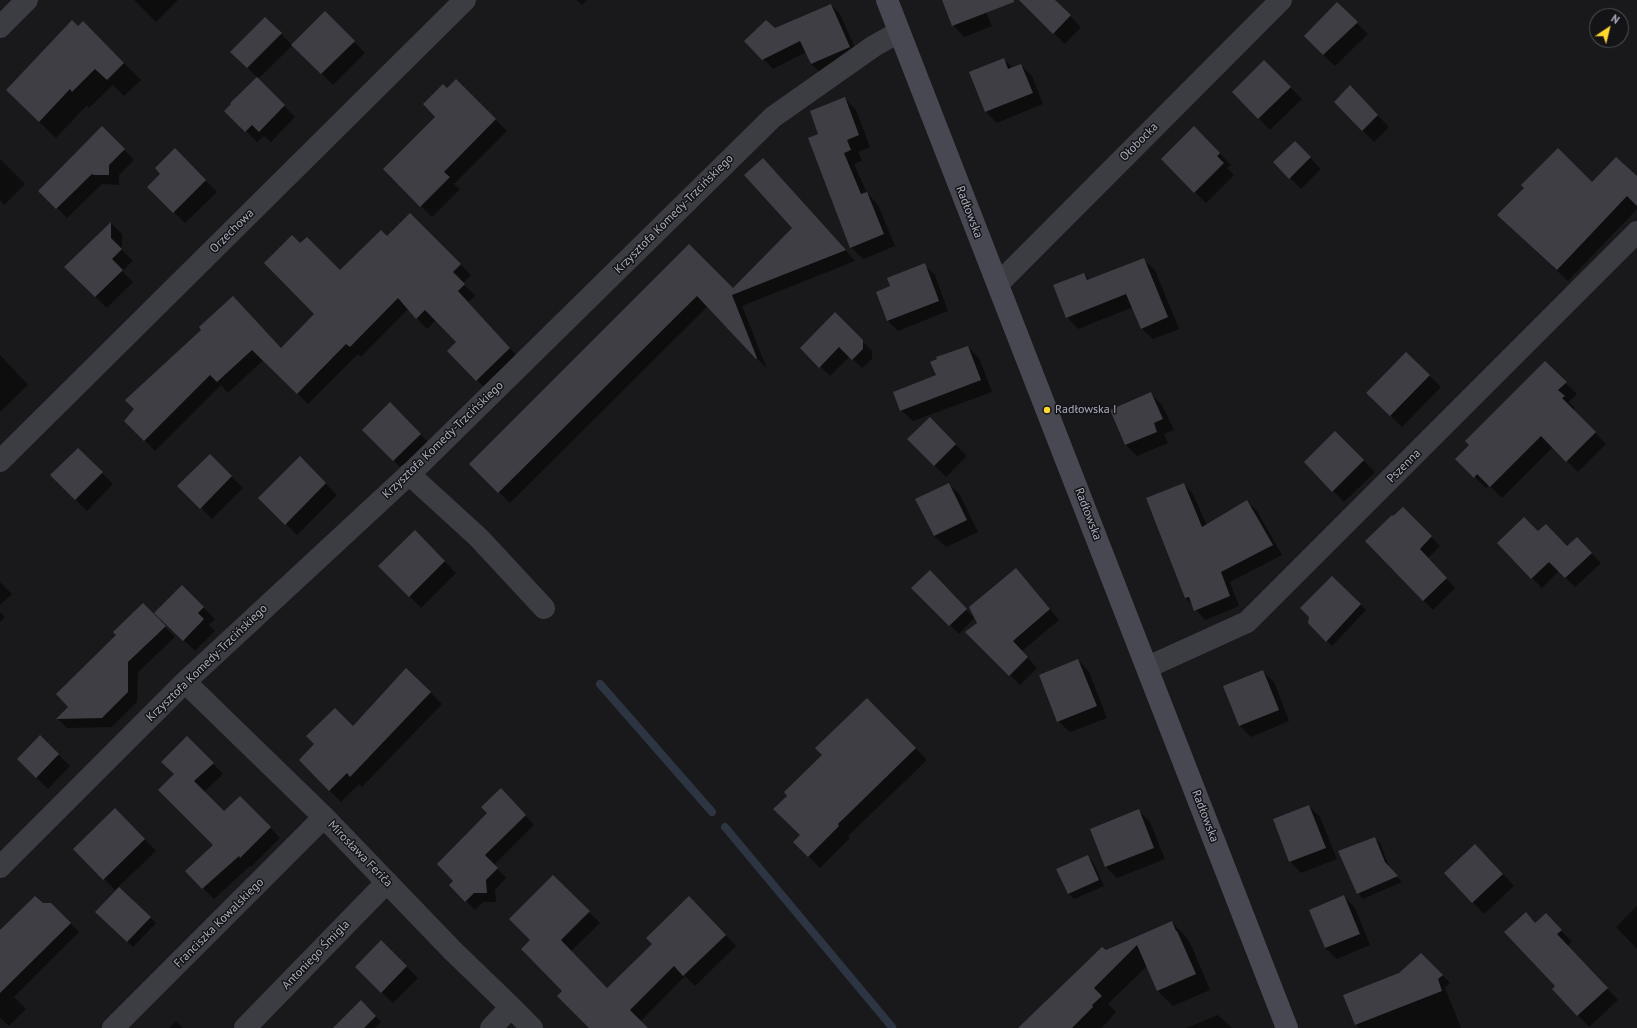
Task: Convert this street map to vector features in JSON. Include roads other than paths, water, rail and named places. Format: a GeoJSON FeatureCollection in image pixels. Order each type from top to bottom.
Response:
{"type":"FeatureCollection","features":[{"type":"Feature","properties":{"kind":"street"},"geometry":{"type":"LineString","coordinates":[[0,27],[27,0]]}},
{"type":"Feature","properties":{"kind":"street","name":"Orzechowa"},"geometry":{"type":"LineString","coordinates":[[0,461],[464,0]]}},
{"type":"Feature","properties":{"kind":"street","name":"Radłowska"},"geometry":{"type":"LineString","coordinates":[[887,0],[1148,667],[1287,1028]]}},
{"type":"Feature","properties":{"kind":"street","name":"Ołobocka"},"geometry":{"type":"LineString","coordinates":[[998,284],[1281,0]]}},
{"type":"Feature","properties":{"kind":"street","name":"Krzysztofa Komedy-Trzcińskiego"},"geometry":{"type":"LineString","coordinates":[[0,867],[186,682],[409,474],[773,117],[874,46],[899,32]]}},
{"type":"Feature","properties":{"kind":"street","name":"Pszenna"},"geometry":{"type":"LineString","coordinates":[[1148,667],[1248,622],[1637,232]]}},
{"type":"Feature","properties":{"kind":"street"},"geometry":{"type":"LineString","coordinates":[[409,474],[479,538],[544,608]]}},
{"type":"Feature","properties":{"kind":"street","name":"Mirosława Feriča"},"geometry":{"type":"LineString","coordinates":[[186,682],[324,817],[452,950],[532,1028]]}},
{"type":"Feature","properties":{"kind":"street","name":"Franciszka Kowalskiego"},"geometry":{"type":"LineString","coordinates":[[113,1028],[324,817]]}},
{"type":"Feature","properties":{"kind":"street","name":"Antoniego Śmigla"},"geometry":{"type":"LineString","coordinates":[[246,1028],[387,882]]}},
{"type":"Feature","properties":{"kind":"street"},"geometry":{"type":"LineString","coordinates":[[491,1028],[512,1007]]}},
{"type":"Feature","properties":{"kind":"waterway"},"geometry":{"type":"LineString","coordinates":[[600,684],[712,812]]}},
{"type":"Feature","properties":{"kind":"waterway"},"geometry":{"type":"LineString","coordinates":[[725,827],[892,1027]]}},
{"type":"Feature","properties":{"kind":"place","name":"Radłowska I"},"geometry":{"type":"Point","coordinates":[1047,410]}}]}
